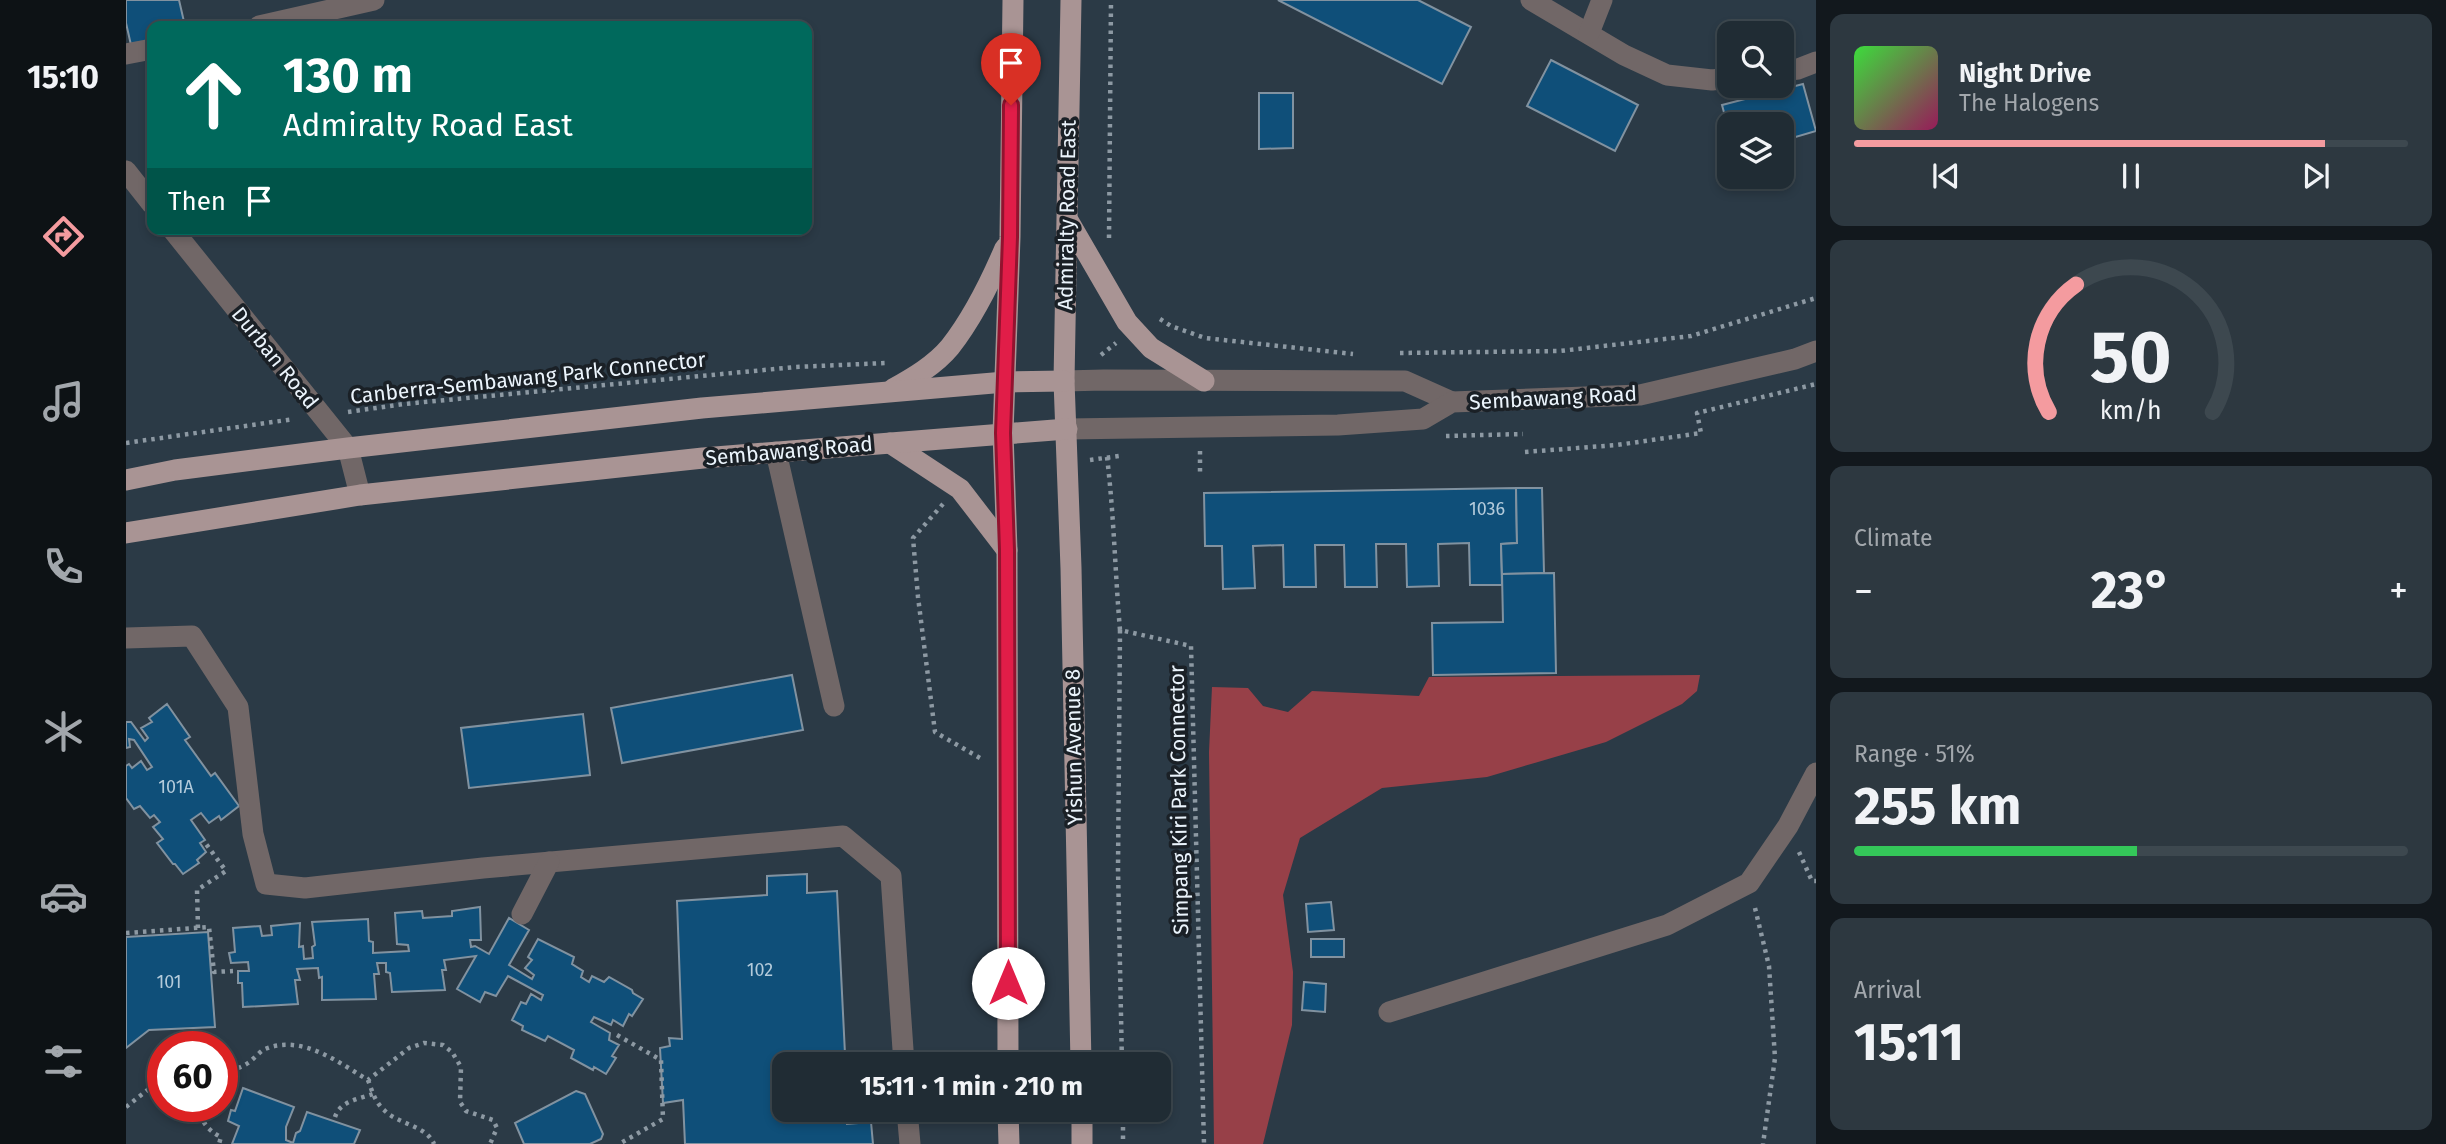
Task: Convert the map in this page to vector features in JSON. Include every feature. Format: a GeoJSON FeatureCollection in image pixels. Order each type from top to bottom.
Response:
{"type":"FeatureCollection","features":[{"type":"Feature","properties":{"kind":"main road"},"geometry":{"type":"LineString","coordinates":[[1008,1052],[1007,550],[1003,433],[1010,237],[1013,0]]}},
{"type":"Feature","properties":{"kind":"main road","name":"Admiralty Road East"},"geometry":{"type":"LineString","coordinates":[[1067,429],[1064,382],[1071,0]]}},
{"type":"Feature","properties":{"kind":"main road"},"geometry":{"type":"LineString","coordinates":[[1068,220],[1127,322],[1151,348],[1204,381]]}},
{"type":"Feature","properties":{"kind":"main road"},"geometry":{"type":"LineString","coordinates":[[888,392],[921,373],[949,348],[990,284],[1010,237]]}},
{"type":"Feature","properties":{"kind":"main road","name":"Sembawang Road"},"geometry":{"type":"LineString","coordinates":[[126,480],[175,470],[348,448],[702,408],[1005,382],[1064,382]]}},
{"type":"Feature","properties":{"kind":"main road","name":"Sembawang Road"},"geometry":{"type":"LineString","coordinates":[[126,533],[360,495],[703,458],[1067,429]]}},
{"type":"Feature","properties":{"kind":"main road","name":"Yishun Avenue 8"},"geometry":{"type":"LineString","coordinates":[[1067,429],[1081,1052]]}},
{"type":"Feature","properties":{"kind":"main road"},"geometry":{"type":"LineString","coordinates":[[890,443],[960,489],[1007,550]]}},
{"type":"Feature","properties":{"kind":"main road"},"geometry":{"type":"LineString","coordinates":[[1009,1122],[1009,1144]]}},
{"type":"Feature","properties":{"kind":"main road"},"geometry":{"type":"LineString","coordinates":[[1082,1122],[1082,1144]]}},
{"type":"Feature","properties":{"kind":"street"},"geometry":{"type":"LineString","coordinates":[[281,21],[374,0]]}},
{"type":"Feature","properties":{"kind":"street"},"geometry":{"type":"LineString","coordinates":[[1531,0],[1624,55],[1667,75],[1717,79]]}},
{"type":"Feature","properties":{"kind":"street"},"geometry":{"type":"LineString","coordinates":[[1589,33],[1602,0]]}},
{"type":"Feature","properties":{"kind":"street"},"geometry":{"type":"LineString","coordinates":[[126,54],[147,50]]}},
{"type":"Feature","properties":{"kind":"street"},"geometry":{"type":"LineString","coordinates":[[1794,70],[1816,62]]}},
{"type":"Feature","properties":{"kind":"street"},"geometry":{"type":"LineString","coordinates":[[126,171],[147,198]]}},
{"type":"Feature","properties":{"kind":"street","name":"Durban Road"},"geometry":{"type":"LineString","coordinates":[[177,235],[348,448],[360,495]]}},
{"type":"Feature","properties":{"kind":"street","name":"Sembawang Road"},"geometry":{"type":"LineString","coordinates":[[1064,382],[1405,380],[1452,402],[1640,396],[1795,359],[1816,351]]}},
{"type":"Feature","properties":{"kind":"street","name":"Sembawang Road"},"geometry":{"type":"LineString","coordinates":[[1067,429],[1338,425],[1411,420],[1423,419],[1452,402]]}},
{"type":"Feature","properties":{"kind":"street"},"geometry":{"type":"LineString","coordinates":[[776,452],[834,706]]}},
{"type":"Feature","properties":{"kind":"street"},"geometry":{"type":"LineString","coordinates":[[126,638],[192,636],[238,707],[253,834],[266,884],[305,888],[549,862],[844,836],[891,876],[903,1052]]}},
{"type":"Feature","properties":{"kind":"street"},"geometry":{"type":"LineString","coordinates":[[1389,1013],[1667,925],[1749,883],[1787,826],[1816,773]]}},
{"type":"Feature","properties":{"kind":"street"},"geometry":{"type":"LineString","coordinates":[[522,914],[549,862]]}},
{"type":"Feature","properties":{"kind":"street"},"geometry":{"type":"LineString","coordinates":[[909,1122],[910,1144]]}},
{"type":"Feature","properties":{"kind":"path"},"geometry":{"type":"LineString","coordinates":[[1109,249],[1111,0]]}},
{"type":"Feature","properties":{"kind":"path"},"geometry":{"type":"LineString","coordinates":[[1397,353],[1560,351],[1691,336],[1816,298]]}},
{"type":"Feature","properties":{"kind":"path"},"geometry":{"type":"LineString","coordinates":[[1150,312],[1171,326],[1205,338],[1356,354]]}},
{"type":"Feature","properties":{"kind":"path","name":"Canberra-Sembawang Park Connector"},"geometry":{"type":"LineString","coordinates":[[126,443],[417,402],[796,367],[891,362]]}},
{"type":"Feature","properties":{"kind":"path"},"geometry":{"type":"LineString","coordinates":[[1525,452],[1617,445],[1701,433],[1697,413],[1816,384]]}},
{"type":"Feature","properties":{"kind":"path"},"geometry":{"type":"LineString","coordinates":[[1107,428],[1120,630],[1118,869],[1122,1052]]}},
{"type":"Feature","properties":{"kind":"path"},"geometry":{"type":"LineString","coordinates":[[1200,443],[1200,472]]}},
{"type":"Feature","properties":{"kind":"path"},"geometry":{"type":"LineString","coordinates":[[945,502],[913,538],[935,732],[980,758],[980,772]]}},
{"type":"Feature","properties":{"kind":"path","name":"Simpang Kiri Park Connector"},"geometry":{"type":"LineString","coordinates":[[1120,630],[1191,646],[1204,1144]]}},
{"type":"Feature","properties":{"kind":"path"},"geometry":{"type":"LineString","coordinates":[[198,928],[197,890],[226,871],[206,844]]}},
{"type":"Feature","properties":{"kind":"path"},"geometry":{"type":"LineString","coordinates":[[1749,883],[1769,966],[1775,1058],[1763,1144]]}},
{"type":"Feature","properties":{"kind":"path"},"geometry":{"type":"LineString","coordinates":[[126,933],[209,927],[215,972],[233,971]]}},
{"type":"Feature","properties":{"kind":"path"},"geometry":{"type":"LineString","coordinates":[[617,1035],[661,1060],[663,1103],[663,1119],[619,1144]]}},
{"type":"Feature","properties":{"kind":"path"},"geometry":{"type":"LineString","coordinates":[[368,1080],[409,1048],[424,1043],[443,1045],[452,1052],[461,1067],[460,1102],[466,1111],[493,1119],[497,1128],[490,1144]]}},
{"type":"Feature","properties":{"kind":"path"},"geometry":{"type":"LineString","coordinates":[[238,1068],[246,1065],[264,1049],[285,1045],[320,1052],[368,1080],[383,1110],[406,1125],[424,1131],[431,1136],[435,1144]]}},
{"type":"Feature","properties":{"kind":"path"},"geometry":{"type":"LineString","coordinates":[[126,1107],[147,1090]]}},
{"type":"Feature","properties":{"kind":"path"},"geometry":{"type":"LineString","coordinates":[[335,1117],[337,1110],[347,1103],[373,1094]]}},
{"type":"Feature","properties":{"kind":"path"},"geometry":{"type":"LineString","coordinates":[[204,1122],[210,1131],[221,1137],[219,1144]]}},
{"type":"Feature","properties":{"kind":"path"},"geometry":{"type":"LineString","coordinates":[[1123,1122],[1123,1144]]}},
{"type":"Feature","properties":{"kind":"shaded area"},"geometry":{"type":"Polygon","coordinates":[[[1700,675],[1697,691],[1682,704],[1606,742],[1487,777],[1382,788],[1300,838],[1283,895],[1293,972],[1292,1025],[1263,1144],[1214,1144],[1209,752],[1212,687],[1248,688],[1263,706],[1288,712],[1312,691],[1419,696],[1429,677],[1700,675]]]}},
{"type":"Feature","properties":{"kind":"building"},"geometry":{"type":"Polygon","coordinates":[[[126,0],[179,0],[184,21],[147,21],[147,41],[131,45],[126,23],[126,0]]]}},
{"type":"Feature","properties":{"kind":"building"},"geometry":{"type":"Polygon","coordinates":[[[1278,0],[1418,0],[1471,27],[1442,84],[1278,0]]]}},
{"type":"Feature","properties":{"kind":"building"},"geometry":{"type":"Polygon","coordinates":[[[1551,60],[1638,105],[1615,151],[1527,106],[1551,60]]]}},
{"type":"Feature","properties":{"kind":"building"},"geometry":{"type":"Polygon","coordinates":[[[1803,84],[1816,131],[1794,137],[1794,112],[1724,112],[1722,105],[1749,98],[1794,98],[1794,86],[1803,84]]]}},
{"type":"Feature","properties":{"kind":"building"},"geometry":{"type":"Polygon","coordinates":[[[1259,93],[1293,93],[1293,148],[1259,149],[1259,93]]]}},
{"type":"Feature","properties":{"kind":"building"},"geometry":{"type":"Polygon","coordinates":[[[1516,488],[1517,543],[1501,544],[1502,585],[1470,585],[1469,543],[1438,544],[1439,586],[1407,587],[1406,544],[1376,544],[1377,587],[1345,587],[1344,545],[1315,545],[1316,587],[1284,587],[1283,545],[1253,546],[1255,588],[1223,589],[1222,546],[1205,546],[1204,493],[1516,488]]]}},
{"type":"Feature","properties":{"kind":"building"},"geometry":{"type":"Polygon","coordinates":[[[1516,488],[1542,488],[1544,573],[1502,574],[1501,544],[1517,543],[1516,488]]]}},
{"type":"Feature","properties":{"kind":"building"},"geometry":{"type":"Polygon","coordinates":[[[1554,573],[1556,673],[1433,675],[1432,623],[1503,622],[1502,574],[1554,573]]]}},
{"type":"Feature","properties":{"kind":"building"},"geometry":{"type":"Polygon","coordinates":[[[792,675],[803,730],[622,763],[611,708],[792,675]]]}},
{"type":"Feature","properties":{"kind":"building"},"geometry":{"type":"Polygon","coordinates":[[[167,704],[190,737],[185,740],[211,776],[215,773],[239,806],[221,820],[219,816],[209,823],[201,813],[191,820],[205,840],[200,843],[206,852],[197,860],[199,863],[183,874],[157,843],[163,839],[153,827],[160,822],[154,815],[150,818],[140,806],[134,809],[126,798],[126,766],[129,764],[132,768],[141,761],[147,770],[152,767],[134,740],[129,739],[130,747],[126,748],[126,722],[131,722],[145,741],[148,738],[141,728],[152,722],[149,718],[167,704]]]}},
{"type":"Feature","properties":{"kind":"building"},"geometry":{"type":"Polygon","coordinates":[[[583,714],[590,775],[469,788],[461,728],[583,714]]]}},
{"type":"Feature","properties":{"kind":"building"},"geometry":{"type":"Polygon","coordinates":[[[807,874],[807,893],[837,891],[845,1052],[772,1052],[772,1122],[871,1122],[873,1144],[685,1144],[683,1100],[663,1103],[660,1048],[670,1046],[669,1038],[682,1039],[677,901],[767,895],[767,876],[807,874]]]}},
{"type":"Feature","properties":{"kind":"building"},"geometry":{"type":"Polygon","coordinates":[[[1331,902],[1334,930],[1308,932],[1306,904],[1331,902]]]}},
{"type":"Feature","properties":{"kind":"building"},"geometry":{"type":"Polygon","coordinates":[[[480,907],[481,940],[470,940],[471,947],[475,946],[489,954],[509,918],[529,930],[509,965],[532,979],[534,975],[525,968],[532,960],[528,957],[538,939],[574,957],[572,964],[583,971],[581,977],[589,982],[592,976],[604,982],[609,977],[643,999],[632,1016],[629,1014],[623,1026],[613,1020],[611,1025],[594,1017],[591,1022],[610,1033],[609,1040],[619,1045],[612,1056],[616,1058],[606,1074],[571,1058],[574,1050],[548,1036],[545,1041],[522,1030],[523,1026],[512,1020],[521,1002],[526,1004],[531,994],[541,1000],[543,995],[508,976],[496,996],[485,992],[480,1002],[457,989],[476,956],[444,960],[446,970],[442,970],[445,990],[392,992],[386,963],[377,963],[379,974],[374,974],[376,999],[322,1000],[322,977],[319,978],[318,968],[297,969],[300,980],[295,980],[298,1004],[243,1007],[242,983],[238,983],[238,971],[249,971],[248,962],[231,963],[229,953],[235,952],[233,928],[260,926],[262,936],[272,935],[271,926],[300,923],[299,947],[303,946],[304,959],[313,958],[312,947],[315,945],[312,922],[368,919],[369,941],[373,942],[373,953],[409,951],[408,945],[397,944],[395,913],[422,911],[423,918],[452,916],[452,911],[480,907]]]}},
{"type":"Feature","properties":{"kind":"building"},"geometry":{"type":"Polygon","coordinates":[[[208,932],[215,1027],[149,1030],[126,1048],[126,937],[208,932]]]}},
{"type":"Feature","properties":{"kind":"building"},"geometry":{"type":"Polygon","coordinates":[[[1311,939],[1344,939],[1344,957],[1311,957],[1311,939]]]}},
{"type":"Feature","properties":{"kind":"building"},"geometry":{"type":"Polygon","coordinates":[[[1304,982],[1326,984],[1325,1012],[1302,1010],[1304,982]]]}},
{"type":"Feature","properties":{"kind":"building"},"geometry":{"type":"Polygon","coordinates":[[[243,1088],[294,1107],[286,1127],[286,1140],[293,1143],[307,1112],[360,1130],[354,1144],[232,1144],[239,1126],[230,1122],[238,1122],[238,1102],[243,1088]]]}},
{"type":"Feature","properties":{"kind":"building"},"geometry":{"type":"Polygon","coordinates":[[[576,1091],[585,1094],[603,1134],[601,1139],[590,1144],[524,1144],[515,1123],[576,1091]]]}},
{"type":"Feature","properties":{"kind":"route"},"geometry":{"type":"LineString","coordinates":[[1008,983],[1007,550],[1003,433],[1010,237],[1011,105]]}}]}
